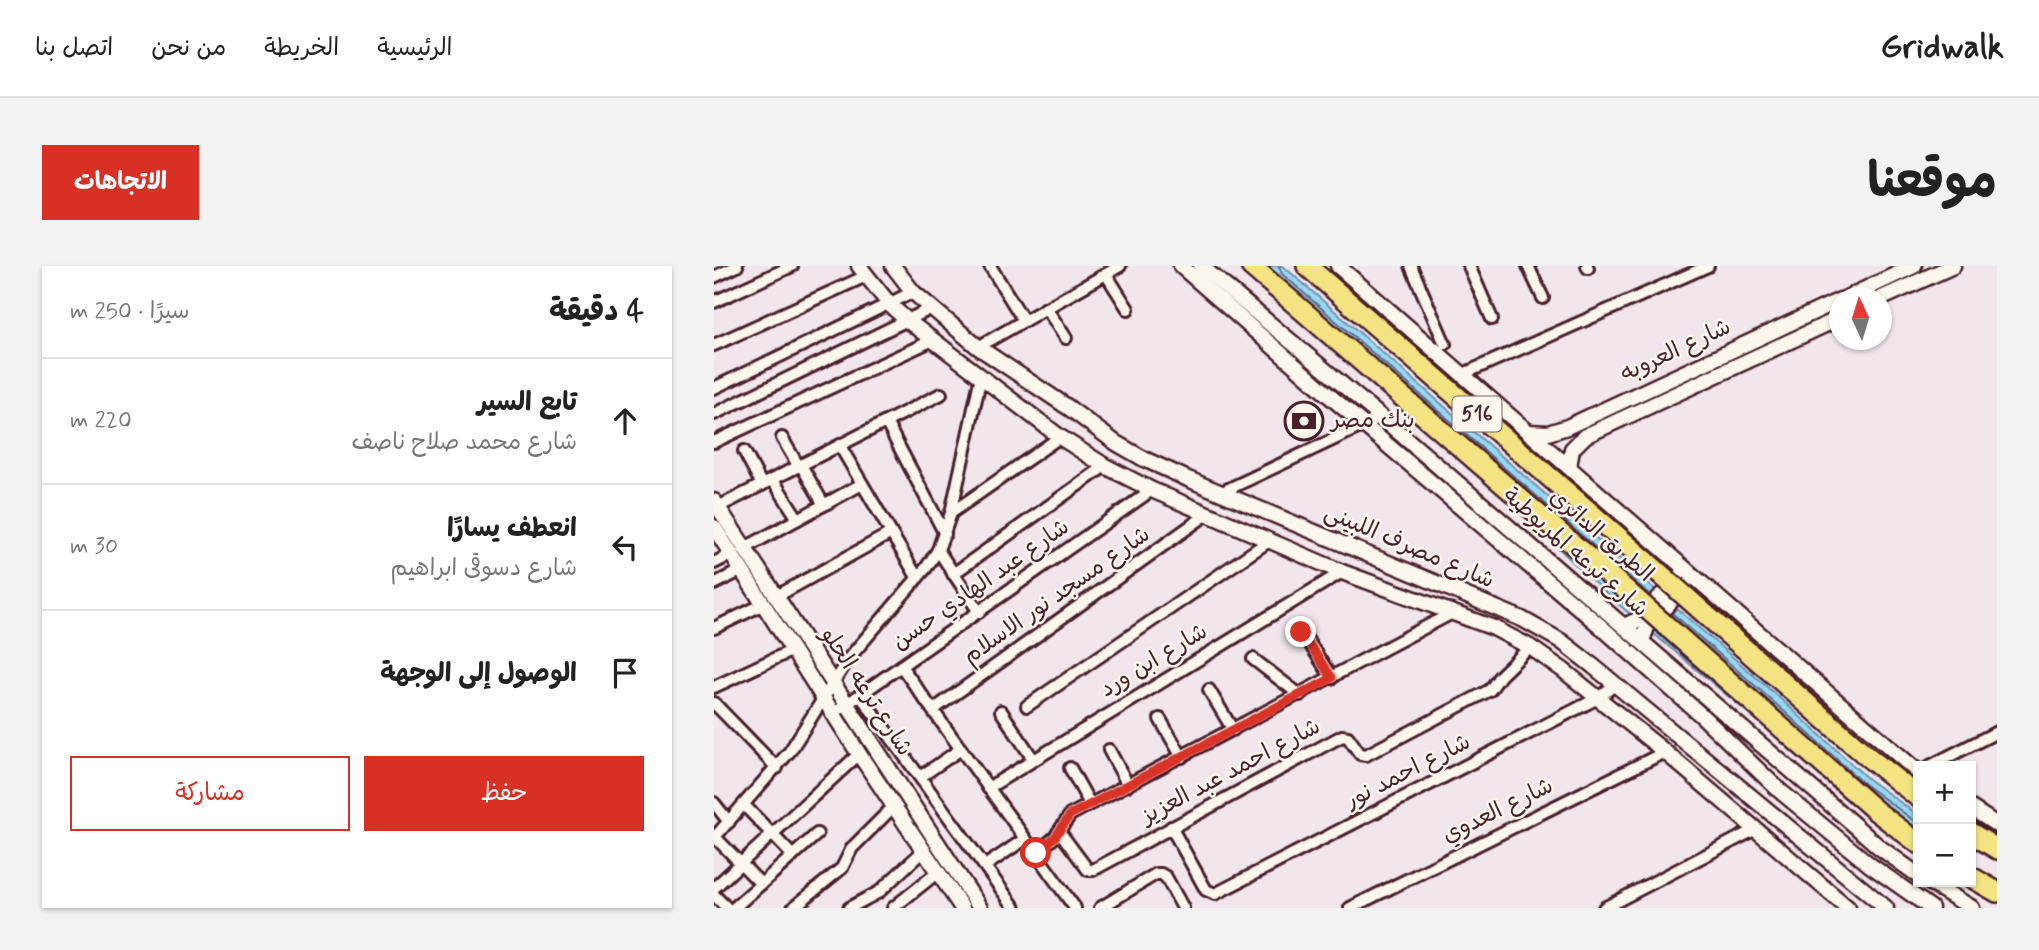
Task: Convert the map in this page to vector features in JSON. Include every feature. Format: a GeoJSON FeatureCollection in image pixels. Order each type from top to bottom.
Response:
{"type":"FeatureCollection","features":[{"type":"Feature","properties":{"kind":"highway","name":"الطريق الدائري"},"geometry":{"type":"LineString","coordinates":[[1251,266],[1866,802],[1913,839]]}},
{"type":"Feature","properties":{"kind":"highway","name":"الطريق الدائري"},"geometry":{"type":"LineString","coordinates":[[1307,266],[1868,757],[1913,793]]}},
{"type":"Feature","properties":{"kind":"highway"},"geometry":{"type":"LineString","coordinates":[[1976,836],[1997,849]]}},
{"type":"Feature","properties":{"kind":"highway"},"geometry":{"type":"LineString","coordinates":[[1976,880],[1997,892]]}},
{"type":"Feature","properties":{"kind":"main road","name":"شارع مصرف اللبينى"},"geometry":{"type":"LineString","coordinates":[[893,266],[930,309],[978,347],[1069,408],[1115,443],[1143,459],[1522,619],[1561,641],[1886,908]]}},
{"type":"Feature","properties":{"kind":"main road"},"geometry":{"type":"LineString","coordinates":[[1181,266],[1599,625],[1780,791],[1870,865],[1931,908]]}},
{"type":"Feature","properties":{"kind":"main road","name":"شارع ترعه المريوطية"},"geometry":{"type":"LineString","coordinates":[[1201,266],[1381,417],[1879,846],[1913,871]]}},
{"type":"Feature","properties":{"kind":"main road"},"geometry":{"type":"LineString","coordinates":[[1338,266],[1913,768]]}},
{"type":"Feature","properties":{"kind":"main road"},"geometry":{"type":"LineString","coordinates":[[1869,287],[1914,266]]}},
{"type":"Feature","properties":{"kind":"main road"},"geometry":{"type":"LineString","coordinates":[[1892,293],[1953,266]]}},
{"type":"Feature","properties":{"kind":"main road","name":"شارع مصرف اللبينى"},"geometry":{"type":"LineString","coordinates":[[862,271],[890,305],[908,321],[1060,437],[1105,466],[1206,515],[1342,572],[1494,628],[1530,647],[1563,670],[1665,752],[1848,908]]}},
{"type":"Feature","properties":{"kind":"main road","name":"شارع العروبه"},"geometry":{"type":"LineString","coordinates":[[1528,432],[1555,431],[1829,305]]}},
{"type":"Feature","properties":{"kind":"main road","name":"شارع العروبه"},"geometry":{"type":"LineString","coordinates":[[1569,467],[1570,455],[1580,439],[1829,323]]}},
{"type":"Feature","properties":{"kind":"main road"},"geometry":{"type":"LineString","coordinates":[[1609,407],[1617,421]]}},
{"type":"Feature","properties":{"kind":"main road","name":"شارع ترعه الحلو"},"geometry":{"type":"LineString","coordinates":[[715,506],[738,551],[742,570],[958,903]]}},
{"type":"Feature","properties":{"kind":"main road","name":"شارع ترعه الحلو"},"geometry":{"type":"LineString","coordinates":[[714,527],[777,596],[832,682],[854,699],[980,908]]}},
{"type":"Feature","properties":{"kind":"main road"},"geometry":{"type":"LineString","coordinates":[[1624,626],[1640,619],[1678,576],[1682,566]]}},
{"type":"Feature","properties":{"kind":"main road"},"geometry":{"type":"LineString","coordinates":[[1642,641],[1647,627],[1685,586],[1698,580]]}},
{"type":"Feature","properties":{"kind":"main road"},"geometry":{"type":"LineString","coordinates":[[1764,808],[1796,775]]}},
{"type":"Feature","properties":{"kind":"main road"},"geometry":{"type":"LineString","coordinates":[[1976,810],[1993,819]]}},
{"type":"Feature","properties":{"kind":"main road"},"geometry":{"type":"LineString","coordinates":[[1936,887],[1972,908]]}},
{"type":"Feature","properties":{"kind":"main road"},"geometry":{"type":"LineString","coordinates":[[958,903],[969,891]]}},
{"type":"Feature","properties":{"kind":"street"},"geometry":{"type":"LineString","coordinates":[[714,276],[737,266]]}},
{"type":"Feature","properties":{"kind":"street"},"geometry":{"type":"LineString","coordinates":[[714,302],[792,266]]}},
{"type":"Feature","properties":{"kind":"street"},"geometry":{"type":"LineString","coordinates":[[990,266],[1024,321]]}},
{"type":"Feature","properties":{"kind":"street"},"geometry":{"type":"LineString","coordinates":[[978,347],[1120,266]]}},
{"type":"Feature","properties":{"kind":"street"},"geometry":{"type":"LineString","coordinates":[[1411,266],[1445,344]]}},
{"type":"Feature","properties":{"kind":"street"},"geometry":{"type":"LineString","coordinates":[[1469,266],[1492,319]]}},
{"type":"Feature","properties":{"kind":"street"},"geometry":{"type":"LineString","coordinates":[[1528,266],[1543,298]]}},
{"type":"Feature","properties":{"kind":"street"},"geometry":{"type":"LineString","coordinates":[[1461,374],[1708,266]]}},
{"type":"Feature","properties":{"kind":"street"},"geometry":{"type":"LineString","coordinates":[[714,345],[862,271]]}},
{"type":"Feature","properties":{"kind":"street"},"geometry":{"type":"LineString","coordinates":[[1106,274],[1128,309]]}},
{"type":"Feature","properties":{"kind":"street"},"geometry":{"type":"LineString","coordinates":[[714,388],[913,292]]}},
{"type":"Feature","properties":{"kind":"street"},"geometry":{"type":"LineString","coordinates":[[1046,308],[1066,338]]}},
{"type":"Feature","properties":{"kind":"street"},"geometry":{"type":"LineString","coordinates":[[714,414],[930,309]]}},
{"type":"Feature","properties":{"kind":"street"},"geometry":{"type":"LineString","coordinates":[[714,442],[933,340]]}},
{"type":"Feature","properties":{"kind":"street"},"geometry":{"type":"LineString","coordinates":[[761,884],[715,837],[777,768],[849,658],[938,550],[951,513],[981,376]]}},
{"type":"Feature","properties":{"kind":"street"},"geometry":{"type":"LineString","coordinates":[[715,506],[941,394]]}},
{"type":"Feature","properties":{"kind":"street"},"geometry":{"type":"LineString","coordinates":[[1220,493],[1381,417]]}},
{"type":"Feature","properties":{"kind":"street"},"geometry":{"type":"LineString","coordinates":[[886,422],[945,534]]}},
{"type":"Feature","properties":{"kind":"street"},"geometry":{"type":"LineString","coordinates":[[951,513],[1060,437]]}},
{"type":"Feature","properties":{"kind":"street"},"geometry":{"type":"LineString","coordinates":[[782,438],[824,505]]}},
{"type":"Feature","properties":{"kind":"street"},"geometry":{"type":"LineString","coordinates":[[840,446],[917,578]]}},
{"type":"Feature","properties":{"kind":"street"},"geometry":{"type":"LineString","coordinates":[[744,452],[798,519]]}},
{"type":"Feature","properties":{"kind":"street"},"geometry":{"type":"LineString","coordinates":[[953,574],[1105,466]]}},
{"type":"Feature","properties":{"kind":"street"},"geometry":{"type":"LineString","coordinates":[[714,563],[863,484]]}},
{"type":"Feature","properties":{"kind":"street","name":"شارع عبد الهادي حسن"},"geometry":{"type":"LineString","coordinates":[[834,713],[1152,490]]}},
{"type":"Feature","properties":{"kind":"street","name":"شارع مسجد نور الاسلام"},"geometry":{"type":"LineString","coordinates":[[933,710],[1206,515]]}},
{"type":"Feature","properties":{"kind":"street"},"geometry":{"type":"LineString","coordinates":[[777,596],[891,533]]}},
{"type":"Feature","properties":{"kind":"street"},"geometry":{"type":"LineString","coordinates":[[1027,706],[1269,541]]}},
{"type":"Feature","properties":{"kind":"street"},"geometry":{"type":"LineString","coordinates":[[938,550],[979,612]]}},
{"type":"Feature","properties":{"kind":"street"},"geometry":{"type":"LineString","coordinates":[[714,584],[742,570]]}},
{"type":"Feature","properties":{"kind":"street","name":"شارع ابن ورد"},"geometry":{"type":"LineString","coordinates":[[988,788],[1342,572]]}},
{"type":"Feature","properties":{"kind":"street"},"geometry":{"type":"LineString","coordinates":[[714,628],[764,604]]}},
{"type":"Feature","properties":{"kind":"street"},"geometry":{"type":"LineString","coordinates":[[1036,853],[1059,831],[1070,815],[1454,612]]}},
{"type":"Feature","properties":{"kind":"street"},"geometry":{"type":"LineString","coordinates":[[1301,632],[1332,678]]}},
{"type":"Feature","properties":{"kind":"street","name":"شارع احمد عبد العزيز"},"geometry":{"type":"LineString","coordinates":[[1059,831],[1091,871],[1342,736],[1348,737],[1360,754],[1366,755],[1490,690],[1500,676],[1530,647]]}},
{"type":"Feature","properties":{"kind":"street"},"geometry":{"type":"LineString","coordinates":[[714,687],[793,650]]}},
{"type":"Feature","properties":{"kind":"street"},"geometry":{"type":"LineString","coordinates":[[1253,659],[1300,695]]}},
{"type":"Feature","properties":{"kind":"street"},"geometry":{"type":"LineString","coordinates":[[901,666],[1075,908]]}},
{"type":"Feature","properties":{"kind":"street","name":"شارع احمد نور"},"geometry":{"type":"LineString","coordinates":[[1171,827],[1206,890],[1216,894],[1598,698],[1616,684]]}},
{"type":"Feature","properties":{"kind":"street"},"geometry":{"type":"LineString","coordinates":[[1209,690],[1233,730]]}},
{"type":"Feature","properties":{"kind":"street"},"geometry":{"type":"LineString","coordinates":[[854,699],[920,777],[1015,908]]}},
{"type":"Feature","properties":{"kind":"street"},"geometry":{"type":"LineString","coordinates":[[714,703],[777,768]]}},
{"type":"Feature","properties":{"kind":"street"},"geometry":{"type":"LineString","coordinates":[[1001,711],[1033,760]]}},
{"type":"Feature","properties":{"kind":"street"},"geometry":{"type":"LineString","coordinates":[[1160,719],[1182,757]]}},
{"type":"Feature","properties":{"kind":"street"},"geometry":{"type":"LineString","coordinates":[[1940,761],[1997,732]]}},
{"type":"Feature","properties":{"kind":"street"},"geometry":{"type":"LineString","coordinates":[[920,777],[961,749]]}},
{"type":"Feature","properties":{"kind":"street"},"geometry":{"type":"LineString","coordinates":[[1109,750],[1128,785]]}},
{"type":"Feature","properties":{"kind":"street","name":"شارع العدوي"},"geometry":{"type":"LineString","coordinates":[[1350,908],[1665,752]]}},
{"type":"Feature","properties":{"kind":"street"},"geometry":{"type":"LineString","coordinates":[[714,888],[859,754]]}},
{"type":"Feature","properties":{"kind":"street"},"geometry":{"type":"LineString","coordinates":[[1070,768],[1090,804]]}},
{"type":"Feature","properties":{"kind":"street"},"geometry":{"type":"LineString","coordinates":[[714,803],[729,822]]}},
{"type":"Feature","properties":{"kind":"street"},"geometry":{"type":"LineString","coordinates":[[744,806],[793,856]]}},
{"type":"Feature","properties":{"kind":"street"},"geometry":{"type":"LineString","coordinates":[[793,908],[842,868],[852,848],[894,806]]}},
{"type":"Feature","properties":{"kind":"street"},"geometry":{"type":"LineString","coordinates":[[1604,908],[1754,830]]}},
{"type":"Feature","properties":{"kind":"street"},"geometry":{"type":"LineString","coordinates":[[734,908],[817,834]]}},
{"type":"Feature","properties":{"kind":"street"},"geometry":{"type":"LineString","coordinates":[[985,866],[1025,839]]}},
{"type":"Feature","properties":{"kind":"street"},"geometry":{"type":"LineString","coordinates":[[856,906],[879,892],[924,850]]}},
{"type":"Feature","properties":{"kind":"street"},"geometry":{"type":"LineString","coordinates":[[893,908],[938,872]]}},
{"type":"Feature","properties":{"kind":"street"},"geometry":{"type":"LineString","coordinates":[[1100,908],[1156,874],[1166,877],[1183,908]]}},
{"type":"Feature","properties":{"kind":"street"},"geometry":{"type":"LineString","coordinates":[[714,895],[727,908]]}},
{"type":"Feature","properties":{"kind":"water"},"geometry":{"type":"Polygon","coordinates":[[[1240,266],[1283,266],[1782,700],[1868,779],[1913,811],[1913,842],[1850,798],[1606,594],[1521,512],[1240,266]]]}},
{"type":"Feature","properties":{"kind":"place","name":"بنك مصر"},"geometry":{"type":"Point","coordinates":[1304,421]}},
{"type":"Feature","properties":{"kind":"route"},"geometry":{"type":"LineString","coordinates":[[1036,853],[1055,837],[1070,815],[1332,678],[1301,632]]}}]}
